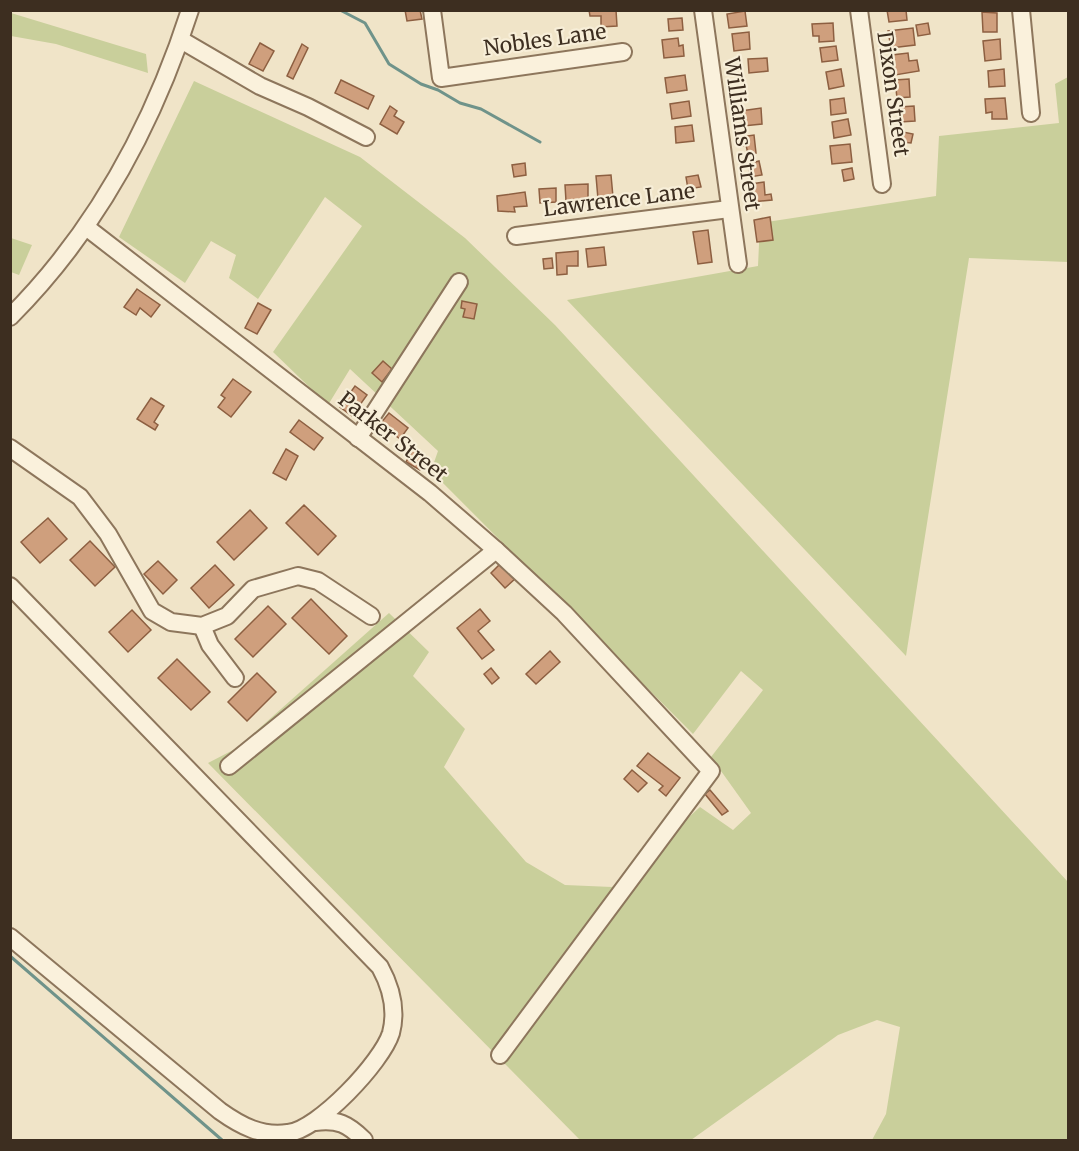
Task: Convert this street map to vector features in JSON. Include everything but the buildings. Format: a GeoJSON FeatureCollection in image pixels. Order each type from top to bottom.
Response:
{"type":"FeatureCollection","features":[{"type":"Feature","properties":{"kind":"street"},"geometry":{"type":"LineString","coordinates":[[10,317],[86,227],[105,199],[139,140],[181,40],[190,10]]}},
{"type":"Feature","properties":{"kind":"street","name":"Nobles Lane"},"geometry":{"type":"LineString","coordinates":[[432,10],[441,78],[623,52]]}},
{"type":"Feature","properties":{"kind":"street","name":"Williams Street"},"geometry":{"type":"LineString","coordinates":[[703,10],[738,264]]}},
{"type":"Feature","properties":{"kind":"street","name":"Dixon Street"},"geometry":{"type":"LineString","coordinates":[[859,10],[882,184]]}},
{"type":"Feature","properties":{"kind":"street"},"geometry":{"type":"LineString","coordinates":[[1021,10],[1031,113]]}},
{"type":"Feature","properties":{"kind":"street"},"geometry":{"type":"LineString","coordinates":[[181,40],[260,87],[308,107],[366,137]]}},
{"type":"Feature","properties":{"kind":"street","name":"Lawrence Lane"},"geometry":{"type":"LineString","coordinates":[[516,236],[729,209]]}},
{"type":"Feature","properties":{"kind":"street","name":"Parker Street"},"geometry":{"type":"LineString","coordinates":[[86,227],[430,493],[496,550],[558,607],[711,771],[500,1055]]}},
{"type":"Feature","properties":{"kind":"street"},"geometry":{"type":"LineString","coordinates":[[358,438],[459,282]]}},
{"type":"Feature","properties":{"kind":"street"},"geometry":{"type":"LineString","coordinates":[[10,448],[80,497],[108,534],[152,611],[171,622],[202,626],[227,616],[253,589],[298,576],[318,581],[371,616]]}},
{"type":"Feature","properties":{"kind":"street"},"geometry":{"type":"LineString","coordinates":[[229,766],[496,550]]}},
{"type":"Feature","properties":{"kind":"street"},"geometry":{"type":"LineString","coordinates":[[10,585],[380,967],[391,992],[392,1031],[376,1060],[315,1122]]}},
{"type":"Feature","properties":{"kind":"street"},"geometry":{"type":"LineString","coordinates":[[202,626],[210,645],[235,678]]}},
{"type":"Feature","properties":{"kind":"street"},"geometry":{"type":"LineString","coordinates":[[10,937],[234,1121],[259,1132],[288,1133],[315,1122],[329,1120],[348,1124],[362,1139]]}},
{"type":"Feature","properties":{"kind":"street"},"geometry":{"type":"LineString","coordinates":[[345,1092],[348,1124]]}},
{"type":"Feature","properties":{"kind":"green space"},"geometry":{"type":"Polygon","coordinates":[[[11,13],[146,54],[148,73],[56,44],[11,36],[11,13]]]}},
{"type":"Feature","properties":{"kind":"green space"},"geometry":{"type":"Polygon","coordinates":[[[1068,77],[1068,262],[969,258],[906,656],[567,300],[758,266],[760,223],[936,196],[939,136],[1059,123],[1055,84],[1068,77]]]}},
{"type":"Feature","properties":{"kind":"green space"},"geometry":{"type":"Polygon","coordinates":[[[194,81],[360,157],[465,238],[555,325],[1068,882],[1068,1140],[872,1140],[886,1114],[900,1027],[877,1020],[838,1035],[691,1140],[580,1140],[208,763],[237,748],[389,613],[429,652],[413,676],[465,729],[444,767],[526,862],[565,885],[612,887],[700,807],[733,830],[751,813],[711,757],[763,690],[741,671],[693,734],[431,471],[438,451],[350,369],[328,405],[273,352],[362,226],[325,197],[258,299],[229,278],[236,255],[211,241],[185,283],[119,237],[194,81]]]}},
{"type":"Feature","properties":{"kind":"green space"},"geometry":{"type":"Polygon","coordinates":[[[11,238],[32,245],[19,275],[11,272],[11,238]]]}},
{"type":"Feature","properties":{"kind":"waterway"},"geometry":{"type":"LineString","coordinates":[[340,10],[365,23],[389,64],[421,84],[438,90],[460,103],[481,109],[540,142]]}},
{"type":"Feature","properties":{"kind":"waterway"},"geometry":{"type":"LineString","coordinates":[[10,956],[222,1140]]}}]}
